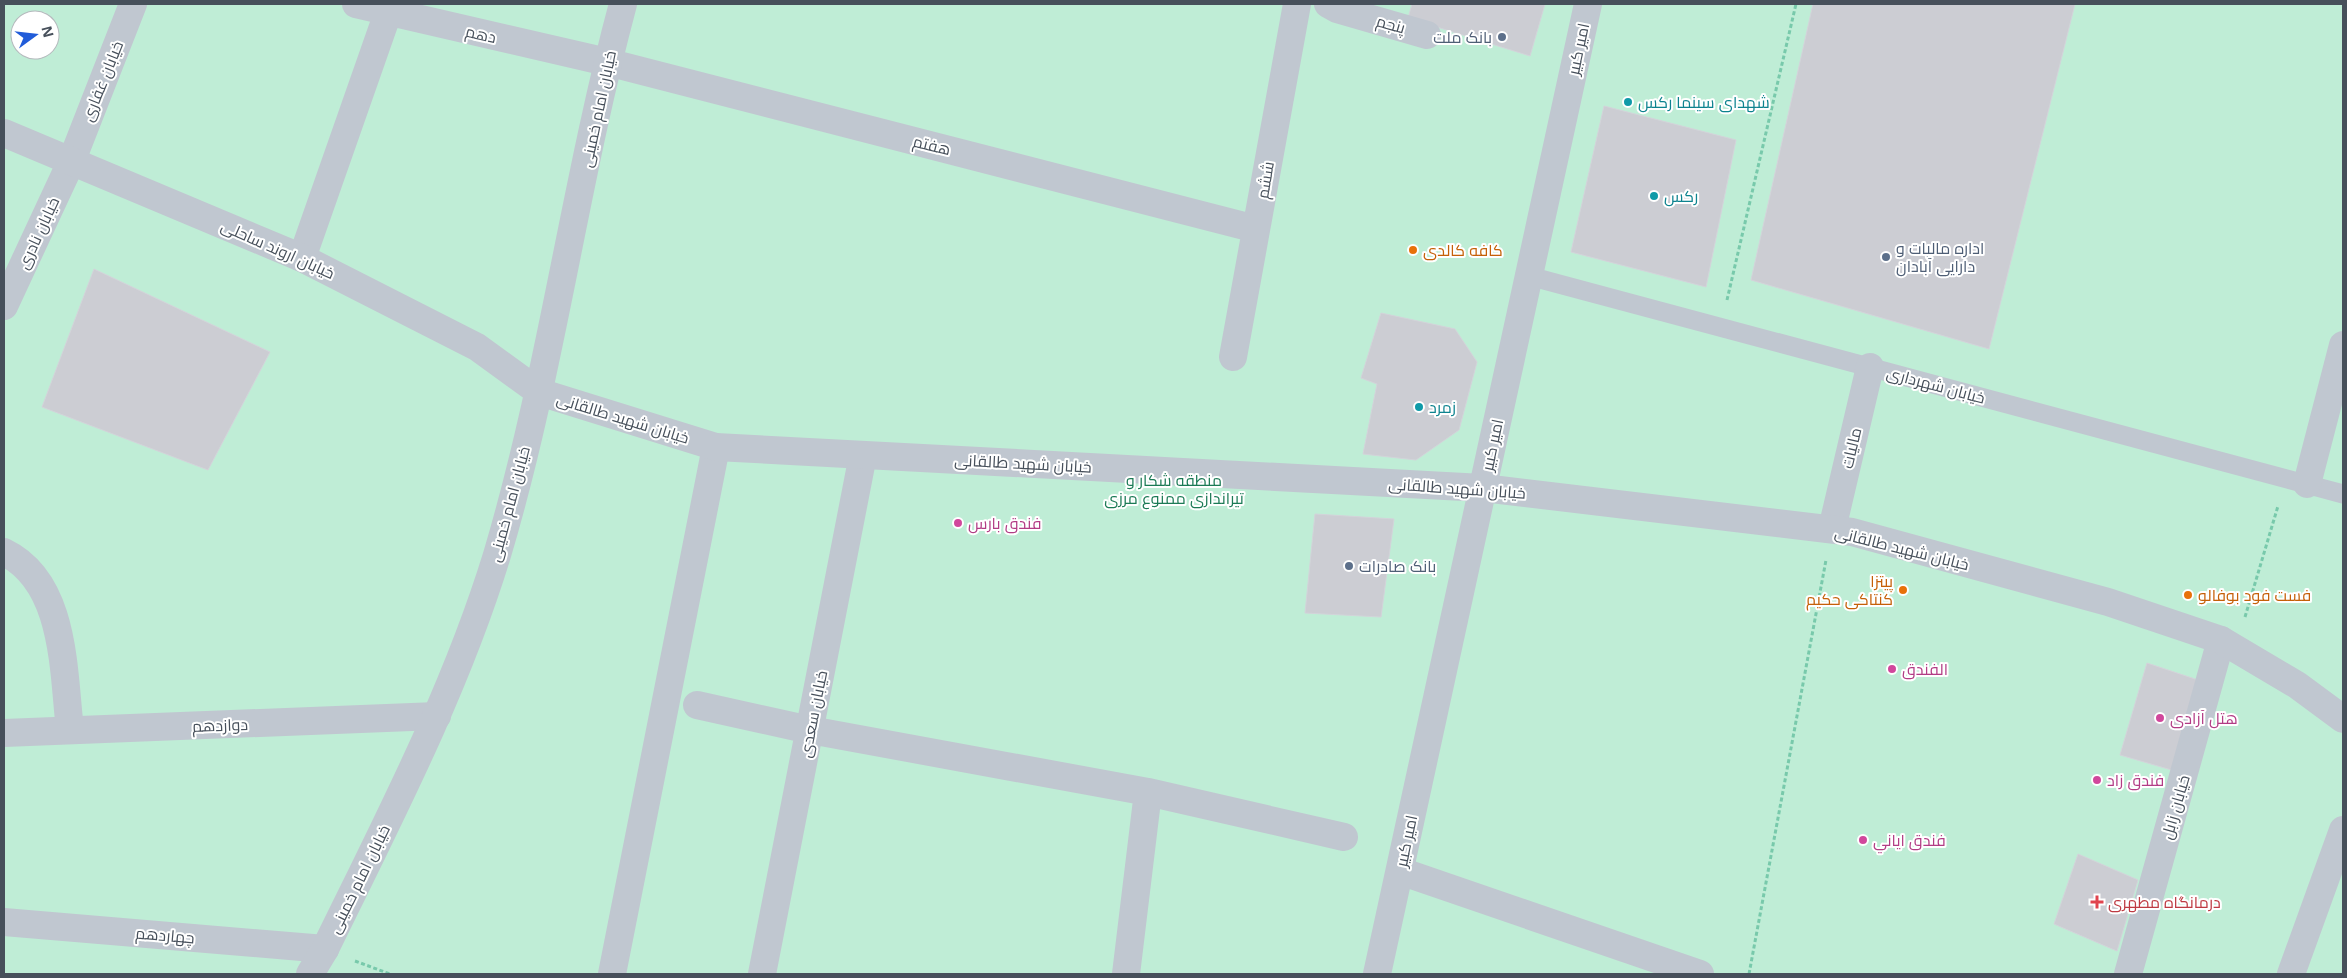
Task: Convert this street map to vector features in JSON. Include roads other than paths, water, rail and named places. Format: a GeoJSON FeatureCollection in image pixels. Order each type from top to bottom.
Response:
{"type":"FeatureCollection","features":[{"type":"Feature","properties":{"kind":"street","name":"خیابان غفاری"},"geometry":{"type":"LineString","coordinates":[[72,160],[133,4]]}},
{"type":"Feature","properties":{"kind":"street","name":"دهم"},"geometry":{"type":"LineString","coordinates":[[356,4],[390,8],[607,62]]}},
{"type":"Feature","properties":{"kind":"street","name":"خیابان امام خمینی"},"geometry":{"type":"LineString","coordinates":[[310,974],[326,949],[437,716],[496,556],[539,392],[607,62],[623,4]]}},
{"type":"Feature","properties":{"kind":"street","name":"ششم"},"geometry":{"type":"LineString","coordinates":[[1232,357],[1298,4]]}},
{"type":"Feature","properties":{"kind":"street","name":"پنجم"},"geometry":{"type":"LineString","coordinates":[[1328,4],[1337,9],[1426,34]]}},
{"type":"Feature","properties":{"kind":"street","name":"امیر کبیر"},"geometry":{"type":"LineString","coordinates":[[1377,974],[1588,4]]}},
{"type":"Feature","properties":{"kind":"street"},"geometry":{"type":"LineString","coordinates":[[302,258],[390,8]]}},
{"type":"Feature","properties":{"kind":"street","name":"هفتم"},"geometry":{"type":"LineString","coordinates":[[607,62],[1256,229]]}},
{"type":"Feature","properties":{"kind":"street","name":"خیابان اروند ساحلی"},"geometry":{"type":"LineString","coordinates":[[4,133],[302,258],[477,347],[539,392]]}},
{"type":"Feature","properties":{"kind":"street","name":"خیابان نادری"},"geometry":{"type":"LineString","coordinates":[[4,306],[72,160]]}},
{"type":"Feature","properties":{"kind":"street"},"geometry":{"type":"LineString","coordinates":[[2297,482],[2343,345]]}},
{"type":"Feature","properties":{"kind":"street","name":"مالیات"},"geometry":{"type":"LineString","coordinates":[[1832,530],[1870,367]]}},
{"type":"Feature","properties":{"kind":"street","name":"خیابان شهيد طالقانی"},"geometry":{"type":"LineString","coordinates":[[539,392],[716,447],[1483,488],[1852,532],[2108,602],[2228,645],[2296,685],[2343,719]]}},
{"type":"Feature","properties":{"kind":"street"},"geometry":{"type":"LineString","coordinates":[[612,974],[716,447]]}},
{"type":"Feature","properties":{"kind":"street","name":"خیابان سعدی"},"geometry":{"type":"LineString","coordinates":[[762,974],[863,455]]}},
{"type":"Feature","properties":{"kind":"street"},"geometry":{"type":"LineString","coordinates":[[4,552],[36,577],[52,607],[70,730]]}},
{"type":"Feature","properties":{"kind":"street","name":"خیابان زابل"},"geometry":{"type":"LineString","coordinates":[[2128,974],[2228,645]]}},
{"type":"Feature","properties":{"kind":"street"},"geometry":{"type":"LineString","coordinates":[[697,705],[810,730],[1148,792],[1344,837]]}},
{"type":"Feature","properties":{"kind":"street","name":"دوازدهم"},"geometry":{"type":"LineString","coordinates":[[4,733],[437,716]]}},
{"type":"Feature","properties":{"kind":"street"},"geometry":{"type":"LineString","coordinates":[[1126,974],[1148,792]]}},
{"type":"Feature","properties":{"kind":"street"},"geometry":{"type":"LineString","coordinates":[[2291,974],[2343,830]]}},
{"type":"Feature","properties":{"kind":"street"},"geometry":{"type":"LineString","coordinates":[[1400,871],[1700,974]]}},
{"type":"Feature","properties":{"kind":"street","name":"چهاردهم"},"geometry":{"type":"LineString","coordinates":[[4,922],[326,949]]}},
{"type":"Feature","properties":{"kind":"lane","name":"خیابان شهرداری"},"geometry":{"type":"LineString","coordinates":[[1529,276],[2343,494]]}},
{"type":"Feature","properties":{"kind":"place","name":"بانک ملت"},"geometry":{"type":"Point","coordinates":[1502,37]}},
{"type":"Feature","properties":{"kind":"place","name":"شهدای سینما رکس"},"geometry":{"type":"Point","coordinates":[1628,102]}},
{"type":"Feature","properties":{"kind":"place","name":"رکس"},"geometry":{"type":"Point","coordinates":[1654,196]}},
{"type":"Feature","properties":{"kind":"place","name":"کافه کالدی"},"geometry":{"type":"Point","coordinates":[1413,250]}},
{"type":"Feature","properties":{"kind":"place","name":"اداره مالیات و دارایی آبادان"},"geometry":{"type":"Point","coordinates":[1886,257]}},
{"type":"Feature","properties":{"kind":"place","name":"زمرد"},"geometry":{"type":"Point","coordinates":[1419,407]}},
{"type":"Feature","properties":{"kind":"place","name":"فندق بارس"},"geometry":{"type":"Point","coordinates":[958,523]}},
{"type":"Feature","properties":{"kind":"place","name":"بانک صادرات"},"geometry":{"type":"Point","coordinates":[1349,566]}},
{"type":"Feature","properties":{"kind":"place","name":"پیتزا کنتاکی حکیم"},"geometry":{"type":"Point","coordinates":[1903,590]}},
{"type":"Feature","properties":{"kind":"place","name":"فست فود بوفالو"},"geometry":{"type":"Point","coordinates":[2188,595]}},
{"type":"Feature","properties":{"kind":"place","name":"الفندق"},"geometry":{"type":"Point","coordinates":[1892,669]}},
{"type":"Feature","properties":{"kind":"place","name":"هتل آزادی"},"geometry":{"type":"Point","coordinates":[2160,718]}},
{"type":"Feature","properties":{"kind":"place","name":"فندق زاد"},"geometry":{"type":"Point","coordinates":[2097,780]}},
{"type":"Feature","properties":{"kind":"place","name":"فندق اياني"},"geometry":{"type":"Point","coordinates":[1863,840]}},
{"type":"Feature","properties":{"kind":"place","name":"درمانگاه مطهری"},"geometry":{"type":"Point","coordinates":[2097,902]}},
{"type":"Feature","properties":{"kind":"park label","name":"منطقه شکار و تیراندازی ممنوع مرزی"},"geometry":{"type":"Point","coordinates":[1174,489]}}]}
